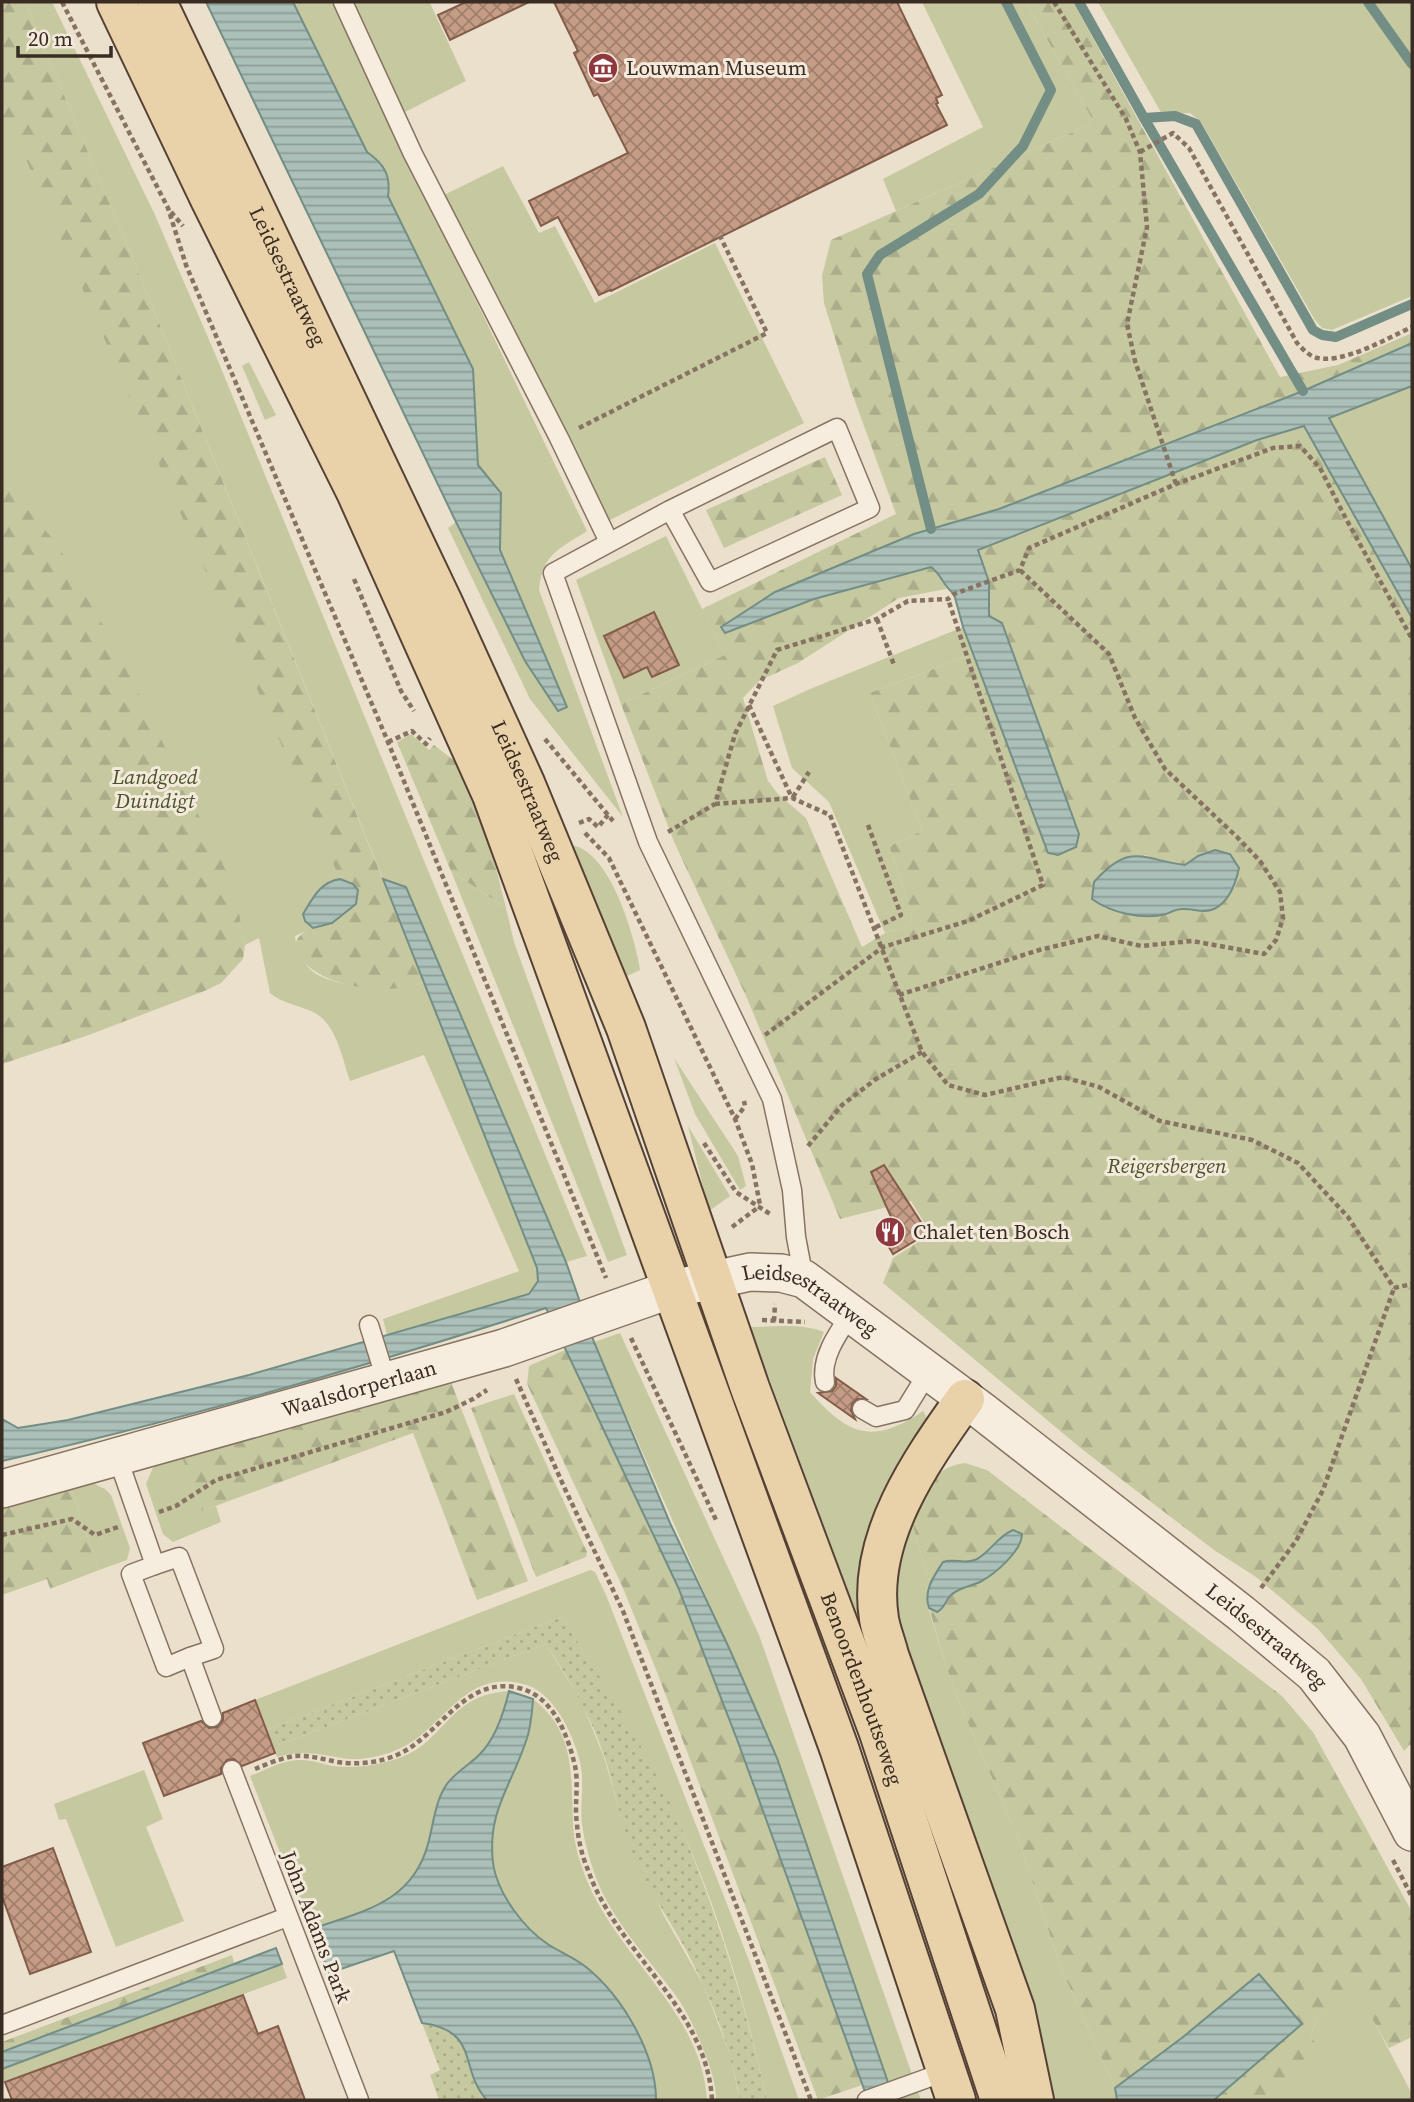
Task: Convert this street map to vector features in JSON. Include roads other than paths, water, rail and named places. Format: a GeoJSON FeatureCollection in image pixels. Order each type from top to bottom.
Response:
{"type":"FeatureCollection","features":[{"type":"Feature","properties":{"kind":"main road","name":"Leidsestraatweg"},"geometry":{"type":"LineString","coordinates":[[116,2],[210,199],[356,492],[492,795],[672,1289]]}},
{"type":"Feature","properties":{"kind":"main road","name":"Leidsestraatweg"},"geometry":{"type":"LineString","coordinates":[[157,2],[444,605],[525,783],[626,1028],[713,1280]]}},
{"type":"Feature","properties":{"kind":"main road","name":"Benoordenhoutseweg"},"geometry":{"type":"LineString","coordinates":[[713,1280],[750,1388],[878,1730],[1000,2100]]}},
{"type":"Feature","properties":{"kind":"main road","name":"Benoordenhoutseweg"},"geometry":{"type":"LineString","coordinates":[[672,1289],[839,1748],[951,2086]]}},
{"type":"Feature","properties":{"kind":"main road"},"geometry":{"type":"LineString","coordinates":[[965,1399],[906,1488],[882,1558],[879,1618],[893,1668],[1015,2009],[1034,2100]]}},
{"type":"Feature","properties":{"kind":"street","name":"Leidsestraatweg"},"geometry":{"type":"LineString","coordinates":[[713,1280],[750,1272],[781,1273],[804,1279],[929,1371],[1242,1614],[1314,1674],[1363,1736],[1400,1840]]}},
{"type":"Feature","properties":{"kind":"street","name":"Waalsdorperlaan"},"geometry":{"type":"LineString","coordinates":[[2,1489],[384,1376],[535,1337],[672,1289],[713,1280]]}},
{"type":"Feature","properties":{"kind":"lane"},"geometry":{"type":"LineString","coordinates":[[342,2],[413,154],[559,438],[609,542]]}},
{"type":"Feature","properties":{"kind":"lane"},"geometry":{"type":"LineString","coordinates":[[670,510],[710,582],[870,508],[837,428],[670,510],[553,573],[648,842],[772,1099],[792,1190],[796,1237],[804,1279]]}},
{"type":"Feature","properties":{"kind":"lane"},"geometry":{"type":"LineString","coordinates":[[825,1382],[822,1370],[832,1345],[851,1314]]}},
{"type":"Feature","properties":{"kind":"lane"},"geometry":{"type":"LineString","coordinates":[[370,1329],[384,1376]]}},
{"type":"Feature","properties":{"kind":"lane"},"geometry":{"type":"LineString","coordinates":[[862,1409],[876,1417],[905,1410],[929,1371]]}},
{"type":"Feature","properties":{"kind":"lane"},"geometry":{"type":"LineString","coordinates":[[117,1456],[155,1565]]}},
{"type":"Feature","properties":{"kind":"lane"},"geometry":{"type":"LineString","coordinates":[[179,1557],[214,1649],[166,1667],[131,1574],[155,1565],[179,1557]]}},
{"type":"Feature","properties":{"kind":"lane"},"geometry":{"type":"LineString","coordinates":[[190,1657],[212,1717]]}},
{"type":"Feature","properties":{"kind":"lane","name":"John Adams Park"},"geometry":{"type":"LineString","coordinates":[[233,1773],[359,2100]]}},
{"type":"Feature","properties":{"kind":"lane"},"geometry":{"type":"LineString","coordinates":[[2,2025],[287,1917]]}},
{"type":"Feature","properties":{"kind":"lane"},"geometry":{"type":"LineString","coordinates":[[867,2100],[909,2084],[951,2086]]}},
{"type":"Feature","properties":{"kind":"water"},"geometry":{"type":"Polygon","coordinates":[[[206,2],[293,2],[367,152],[385,171],[388,196],[473,369],[478,465],[501,493],[500,550],[567,707],[558,711],[525,661],[206,2]]]}},
{"type":"Feature","properties":{"kind":"water"},"geometry":{"type":"Polygon","coordinates":[[[1412,343],[1412,386],[1329,418],[1412,569],[1412,618],[1304,426],[1257,440],[978,550],[989,582],[989,616],[1002,623],[1079,834],[1076,847],[1058,855],[1048,853],[963,627],[954,594],[931,567],[814,599],[725,633],[721,627],[775,592],[914,534],[999,509],[1303,391],[1412,343]]]}},
{"type":"Feature","properties":{"kind":"water"},"geometry":{"type":"Polygon","coordinates":[[[1215,850],[1230,854],[1239,868],[1228,897],[1214,909],[1180,909],[1157,916],[1137,916],[1108,908],[1092,899],[1094,882],[1106,870],[1127,857],[1146,857],[1185,865],[1198,856],[1215,850]]]}},
{"type":"Feature","properties":{"kind":"water"},"geometry":{"type":"Polygon","coordinates":[[[340,879],[353,884],[358,890],[356,904],[332,923],[313,928],[305,921],[303,914],[322,887],[340,879]]]}},
{"type":"Feature","properties":{"kind":"water"},"geometry":{"type":"Polygon","coordinates":[[[383,879],[406,887],[566,1262],[594,1342],[670,1523],[777,1758],[894,2100],[868,2100],[738,1742],[678,1587],[546,1308],[276,1391],[2,1461],[2,1419],[18,1428],[68,1420],[249,1375],[529,1294],[538,1281],[537,1268],[383,879]]]}},
{"type":"Feature","properties":{"kind":"water"},"geometry":{"type":"Polygon","coordinates":[[[1013,1530],[1022,1534],[1021,1541],[1013,1555],[1000,1568],[980,1582],[954,1593],[937,1612],[929,1608],[928,1590],[943,1562],[977,1559],[1013,1530]]]}},
{"type":"Feature","properties":{"kind":"water"},"geometry":{"type":"Polygon","coordinates":[[[509,1691],[533,1699],[533,1704],[528,1736],[502,1800],[494,1828],[493,1863],[500,1886],[513,1909],[530,1930],[586,1967],[624,2009],[650,2063],[656,2100],[487,2100],[478,2088],[461,2043],[441,2027],[422,2023],[394,1951],[329,1973],[312,1929],[383,1902],[410,1880],[421,1864],[442,1793],[448,1782],[486,1748],[502,1716],[509,1691]]]}},
{"type":"Feature","properties":{"kind":"water"},"geometry":{"type":"Polygon","coordinates":[[[276,1948],[282,1964],[2,2069],[2,2052],[276,1948]]]}},
{"type":"Feature","properties":{"kind":"water"},"geometry":{"type":"Polygon","coordinates":[[[1259,1974],[1302,2024],[1214,2100],[1117,2100],[1115,2088],[1183,2037],[1259,1974]]]}},
{"type":"Feature","properties":{"kind":"waterway"},"geometry":{"type":"LineString","coordinates":[[931,529],[867,274],[880,255],[979,194],[1023,146],[1051,90],[1006,2]]}},
{"type":"Feature","properties":{"kind":"waterway"},"geometry":{"type":"LineString","coordinates":[[1079,2],[1303,391]]}},
{"type":"Feature","properties":{"kind":"waterway"},"geometry":{"type":"LineString","coordinates":[[1368,2],[1412,64]]}},
{"type":"Feature","properties":{"kind":"waterway"},"geometry":{"type":"LineString","coordinates":[[1144,118],[1175,116],[1196,124],[1313,330],[1322,335],[1336,337],[1412,304]]}},
{"type":"Feature","properties":{"kind":"place","name":"Louwman Museum"},"geometry":{"type":"Point","coordinates":[603,68]}},
{"type":"Feature","properties":{"kind":"place","name":"Chalet ten Bosch"},"geometry":{"type":"Point","coordinates":[890,1232]}},
{"type":"Feature","properties":{"kind":"park label","name":"Landgoed Duindigt"},"geometry":{"type":"Point","coordinates":[155,789]}},
{"type":"Feature","properties":{"kind":"park label","name":"Reigersbergen"},"geometry":{"type":"Point","coordinates":[1167,1166]}}]}
